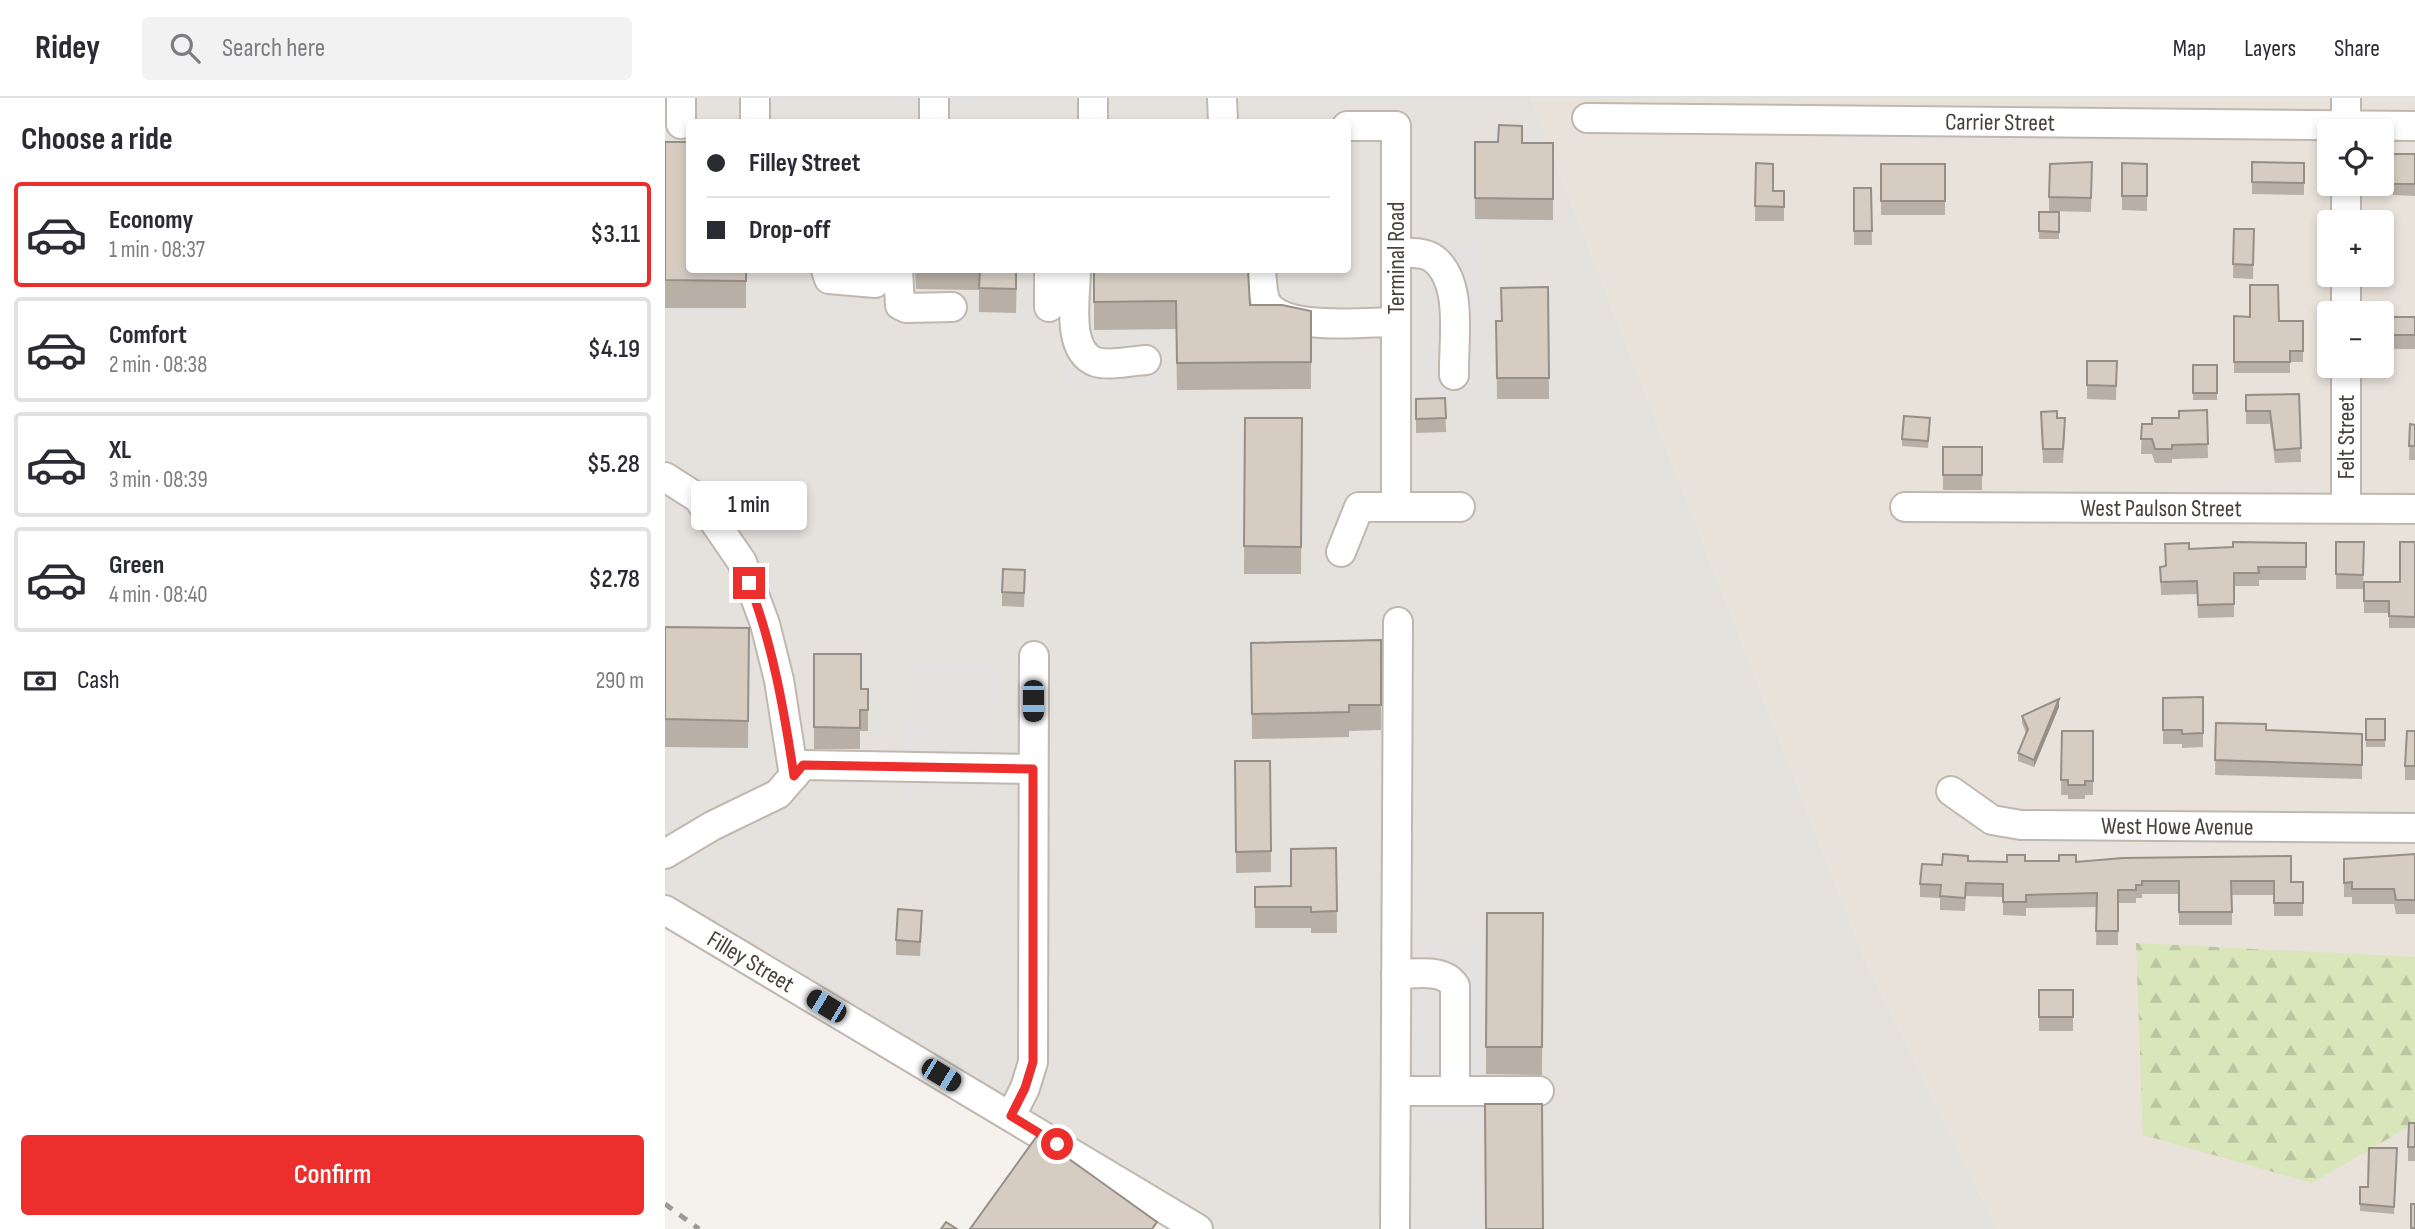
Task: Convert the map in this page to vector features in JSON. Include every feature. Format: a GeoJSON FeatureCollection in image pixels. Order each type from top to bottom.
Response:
{"type":"FeatureCollection","features":[{"type":"Feature","properties":{"kind":"street"},"geometry":{"type":"LineString","coordinates":[[755,98],[755,119]]}},
{"type":"Feature","properties":{"kind":"street"},"geometry":{"type":"LineString","coordinates":[[934,98],[934,119]]}},
{"type":"Feature","properties":{"kind":"street"},"geometry":{"type":"LineString","coordinates":[[1093,98],[1093,119]]}},
{"type":"Feature","properties":{"kind":"street"},"geometry":{"type":"LineString","coordinates":[[1222,98],[1223,119]]}},
{"type":"Feature","properties":{"kind":"street","name":"Carrier Street"},"geometry":{"type":"LineString","coordinates":[[1587,118],[2346,118],[2415,126]]}},
{"type":"Feature","properties":{"kind":"street","name":"Terminal Road"},"geometry":{"type":"LineString","coordinates":[[1351,126],[1396,126],[1396,507]]}},
{"type":"Feature","properties":{"kind":"street"},"geometry":{"type":"LineString","coordinates":[[1396,253],[1420,254],[1433,258],[1446,275],[1453,294],[1454,375]]}},
{"type":"Feature","properties":{"kind":"street"},"geometry":{"type":"LineString","coordinates":[[827,273],[829,279],[835,282],[886,276],[900,305],[906,308],[953,307]]}},
{"type":"Feature","properties":{"kind":"street"},"geometry":{"type":"LineString","coordinates":[[1049,273],[1049,307]]}},
{"type":"Feature","properties":{"kind":"street"},"geometry":{"type":"LineString","coordinates":[[1076,273],[1076,334],[1080,351],[1096,362],[1146,360]]}},
{"type":"Feature","properties":{"kind":"street"},"geometry":{"type":"LineString","coordinates":[[1261,273],[1265,301],[1275,312],[1296,322],[1396,323]]}},
{"type":"Feature","properties":{"kind":"street","name":"Felt Street"},"geometry":{"type":"LineString","coordinates":[[2346,378],[2346,508]]}},
{"type":"Feature","properties":{"kind":"street"},"geometry":{"type":"LineString","coordinates":[[665,477],[698,498],[742,562],[765,624],[779,680],[794,776]]}},
{"type":"Feature","properties":{"kind":"street"},"geometry":{"type":"LineString","coordinates":[[1341,552],[1359,507],[1460,507]]}},
{"type":"Feature","properties":{"kind":"street","name":"West Paulson Street"},"geometry":{"type":"LineString","coordinates":[[1905,507],[2415,509]]}},
{"type":"Feature","properties":{"kind":"street"},"geometry":{"type":"LineString","coordinates":[[1395,1229],[1398,622]]}},
{"type":"Feature","properties":{"kind":"street"},"geometry":{"type":"LineString","coordinates":[[1011,1116],[1025,1088],[1033,1062],[1034,656]]}},
{"type":"Feature","properties":{"kind":"street"},"geometry":{"type":"LineString","coordinates":[[665,854],[778,794],[803,765],[1033,769]]}},
{"type":"Feature","properties":{"kind":"street","name":"West Howe Avenue"},"geometry":{"type":"LineString","coordinates":[[1951,791],[1992,820],[2021,825],[2415,828]]}},
{"type":"Feature","properties":{"kind":"street","name":"Filley Street"},"geometry":{"type":"LineString","coordinates":[[665,910],[1198,1229]]}},
{"type":"Feature","properties":{"kind":"street"},"geometry":{"type":"LineString","coordinates":[[1396,974],[1440,975],[1451,979],[1455,985],[1455,1091]]}},
{"type":"Feature","properties":{"kind":"street"},"geometry":{"type":"LineString","coordinates":[[1396,1091],[1539,1091]]}},
{"type":"Feature","properties":{"kind":"shaded area"},"geometry":{"type":"Polygon","coordinates":[[[665,98],[1531,98],[1864,957],[1998,1229],[1198,1229],[665,910],[665,98]]]}},
{"type":"Feature","properties":{"kind":"shaded area"},"geometry":{"type":"Polygon","coordinates":[[[738,98],[785,98],[785,109],[738,109],[738,98]]]}},
{"type":"Feature","properties":{"kind":"shaded area"},"geometry":{"type":"Polygon","coordinates":[[[903,98],[975,98],[975,106],[903,106],[903,98]]]}},
{"type":"Feature","properties":{"kind":"shaded area"},"geometry":{"type":"Polygon","coordinates":[[[1531,98],[2415,98],[2415,1229],[1998,1229],[1864,957],[1531,98]]]}},
{"type":"Feature","properties":{"kind":"shaded area"},"geometry":{"type":"Polygon","coordinates":[[[1425,242],[1480,243],[1479,306],[1491,307],[1490,399],[1422,398],[1425,242]]]}},
{"type":"Feature","properties":{"kind":"shaded area"},"geometry":{"type":"Polygon","coordinates":[[[1023,273],[1064,273],[1063,321],[1022,321],[1023,273]]]}},
{"type":"Feature","properties":{"kind":"shaded area"},"geometry":{"type":"Polygon","coordinates":[[[1156,335],[1157,388],[1068,389],[1067,336],[1156,335]]]}},
{"type":"Feature","properties":{"kind":"shaded area"},"geometry":{"type":"Polygon","coordinates":[[[910,660],[995,661],[993,796],[905,795],[907,724],[925,724],[925,718],[909,718],[910,660]]]}},
{"type":"Feature","properties":{"kind":"shaded area"},"geometry":{"type":"Polygon","coordinates":[[[1423,942],[1482,942],[1482,1084],[1540,1106],[1540,1124],[1422,1126],[1422,1107],[1415,1102],[1415,965],[1423,964],[1423,942]]]}},
{"type":"Feature","properties":{"kind":"shaded area"},"geometry":{"type":"Polygon","coordinates":[[[1478,1225],[1478,1229],[1414,1229],[1414,1226],[1478,1225]]]}},
{"type":"Feature","properties":{"kind":"green space"},"geometry":{"type":"Polygon","coordinates":[[[2136,943],[2415,957],[2415,1123],[2312,1183],[2143,1135],[2136,943]]]}},
{"type":"Feature","properties":{"kind":"building"},"geometry":{"type":"Polygon","coordinates":[[[1499,125],[1522,126],[1522,143],[1553,143],[1553,199],[1475,198],[1475,142],[1498,142],[1499,125]]]}},
{"type":"Feature","properties":{"kind":"building"},"geometry":{"type":"Polygon","coordinates":[[[665,142],[686,142],[686,273],[746,273],[746,281],[665,280],[665,142]]]}},
{"type":"Feature","properties":{"kind":"building"},"geometry":{"type":"Polygon","coordinates":[[[2394,154],[2415,154],[2415,184],[2394,184],[2394,154]]]}},
{"type":"Feature","properties":{"kind":"building"},"geometry":{"type":"Polygon","coordinates":[[[2092,162],[2091,198],[2049,197],[2050,164],[2092,162]]]}},
{"type":"Feature","properties":{"kind":"building"},"geometry":{"type":"Polygon","coordinates":[[[2252,162],[2304,163],[2304,183],[2252,182],[2252,162]]]}},
{"type":"Feature","properties":{"kind":"building"},"geometry":{"type":"Polygon","coordinates":[[[1756,163],[1773,164],[1773,191],[1784,191],[1784,207],[1755,206],[1756,163]]]}},
{"type":"Feature","properties":{"kind":"building"},"geometry":{"type":"Polygon","coordinates":[[[2122,163],[2147,164],[2147,196],[2122,196],[2122,163]]]}},
{"type":"Feature","properties":{"kind":"building"},"geometry":{"type":"Polygon","coordinates":[[[1881,164],[1945,164],[1945,201],[1881,201],[1881,164]]]}},
{"type":"Feature","properties":{"kind":"building"},"geometry":{"type":"Polygon","coordinates":[[[1854,188],[1871,188],[1872,231],[1854,231],[1854,188]]]}},
{"type":"Feature","properties":{"kind":"building"},"geometry":{"type":"Polygon","coordinates":[[[2039,212],[2059,212],[2059,232],[2039,231],[2039,212]]]}},
{"type":"Feature","properties":{"kind":"building"},"geometry":{"type":"Polygon","coordinates":[[[2234,229],[2254,229],[2253,265],[2233,264],[2234,229]]]}},
{"type":"Feature","properties":{"kind":"building"},"geometry":{"type":"Polygon","coordinates":[[[980,273],[1016,273],[1016,289],[979,288],[980,273]]]}},
{"type":"Feature","properties":{"kind":"building"},"geometry":{"type":"Polygon","coordinates":[[[1094,273],[1248,273],[1250,305],[1282,305],[1311,311],[1311,362],[1177,363],[1176,301],[1094,302],[1094,273]]]}},
{"type":"Feature","properties":{"kind":"building"},"geometry":{"type":"Polygon","coordinates":[[[2250,285],[2278,285],[2279,321],[2303,321],[2303,351],[2290,351],[2290,362],[2234,362],[2234,316],[2250,317],[2250,285]]]}},
{"type":"Feature","properties":{"kind":"building"},"geometry":{"type":"Polygon","coordinates":[[[1548,287],[1549,378],[1497,378],[1496,321],[1502,321],[1501,288],[1548,287]]]}},
{"type":"Feature","properties":{"kind":"building"},"geometry":{"type":"Polygon","coordinates":[[[2394,317],[2415,317],[2415,335],[2394,335],[2394,317]]]}},
{"type":"Feature","properties":{"kind":"building"},"geometry":{"type":"Polygon","coordinates":[[[2087,361],[2117,361],[2116,386],[2087,385],[2087,361]]]}},
{"type":"Feature","properties":{"kind":"building"},"geometry":{"type":"Polygon","coordinates":[[[2193,365],[2217,365],[2217,393],[2193,393],[2193,365]]]}},
{"type":"Feature","properties":{"kind":"building"},"geometry":{"type":"Polygon","coordinates":[[[2299,394],[2301,448],[2275,450],[2270,411],[2246,411],[2246,395],[2299,394]]]}},
{"type":"Feature","properties":{"kind":"building"},"geometry":{"type":"Polygon","coordinates":[[[1445,398],[1446,418],[1416,419],[1416,399],[1445,398]]]}},
{"type":"Feature","properties":{"kind":"building"},"geometry":{"type":"Polygon","coordinates":[[[2207,410],[2208,444],[2172,445],[2172,449],[2155,449],[2152,439],[2141,439],[2142,424],[2152,424],[2152,418],[2179,418],[2179,411],[2207,410]]]}},
{"type":"Feature","properties":{"kind":"building"},"geometry":{"type":"Polygon","coordinates":[[[2057,411],[2057,418],[2065,418],[2063,449],[2043,449],[2041,412],[2057,411]]]}},
{"type":"Feature","properties":{"kind":"building"},"geometry":{"type":"Polygon","coordinates":[[[1904,416],[1930,418],[1928,441],[1902,439],[1904,416]]]}},
{"type":"Feature","properties":{"kind":"building"},"geometry":{"type":"Polygon","coordinates":[[[1245,418],[1302,418],[1301,547],[1244,546],[1245,418]]]}},
{"type":"Feature","properties":{"kind":"building"},"geometry":{"type":"Polygon","coordinates":[[[2410,424],[2415,425],[2415,446],[2409,446],[2410,424]]]}},
{"type":"Feature","properties":{"kind":"building"},"geometry":{"type":"Polygon","coordinates":[[[1943,447],[1982,447],[1982,475],[1943,475],[1943,447]]]}},
{"type":"Feature","properties":{"kind":"building"},"geometry":{"type":"Polygon","coordinates":[[[2233,542],[2306,543],[2306,567],[2258,567],[2259,573],[2234,573],[2234,604],[2198,605],[2197,581],[2161,582],[2160,567],[2166,566],[2165,544],[2189,543],[2189,549],[2233,547],[2233,542]]]}},
{"type":"Feature","properties":{"kind":"building"},"geometry":{"type":"Polygon","coordinates":[[[2336,542],[2364,542],[2363,575],[2336,574],[2336,542]]]}},
{"type":"Feature","properties":{"kind":"building"},"geometry":{"type":"Polygon","coordinates":[[[2400,542],[2415,542],[2415,617],[2389,616],[2389,601],[2364,601],[2364,582],[2400,582],[2400,542]]]}},
{"type":"Feature","properties":{"kind":"building"},"geometry":{"type":"Polygon","coordinates":[[[1003,569],[1025,570],[1024,593],[1002,592],[1003,569]]]}},
{"type":"Feature","properties":{"kind":"building"},"geometry":{"type":"Polygon","coordinates":[[[665,627],[749,628],[748,721],[665,719],[665,627]]]}},
{"type":"Feature","properties":{"kind":"building"},"geometry":{"type":"Polygon","coordinates":[[[1381,640],[1381,705],[1349,705],[1349,712],[1252,714],[1251,643],[1381,640]]]}},
{"type":"Feature","properties":{"kind":"building"},"geometry":{"type":"Polygon","coordinates":[[[814,654],[861,654],[861,689],[868,689],[868,710],[860,710],[860,728],[814,727],[814,654]]]}},
{"type":"Feature","properties":{"kind":"building"},"geometry":{"type":"Polygon","coordinates":[[[2203,697],[2203,733],[2182,734],[2182,730],[2163,730],[2163,698],[2203,697]]]}},
{"type":"Feature","properties":{"kind":"building"},"geometry":{"type":"Polygon","coordinates":[[[2059,699],[2034,760],[2018,753],[2028,729],[2022,716],[2059,699]]]}},
{"type":"Feature","properties":{"kind":"building"},"geometry":{"type":"Polygon","coordinates":[[[2366,719],[2385,719],[2385,740],[2366,740],[2366,719]]]}},
{"type":"Feature","properties":{"kind":"building"},"geometry":{"type":"Polygon","coordinates":[[[2216,723],[2266,724],[2266,730],[2362,734],[2362,765],[2215,760],[2216,723]]]}},
{"type":"Feature","properties":{"kind":"building"},"geometry":{"type":"Polygon","coordinates":[[[2062,731],[2093,731],[2093,781],[2085,781],[2085,785],[2068,785],[2068,780],[2061,780],[2062,731]]]}},
{"type":"Feature","properties":{"kind":"building"},"geometry":{"type":"Polygon","coordinates":[[[2407,731],[2415,731],[2415,766],[2405,766],[2407,731]]]}},
{"type":"Feature","properties":{"kind":"building"},"geometry":{"type":"Polygon","coordinates":[[[1235,761],[1270,761],[1271,851],[1236,852],[1235,761]]]}},
{"type":"Feature","properties":{"kind":"building"},"geometry":{"type":"Polygon","coordinates":[[[1336,848],[1337,911],[1311,912],[1311,907],[1255,907],[1255,887],[1291,886],[1291,849],[1336,848]]]}},
{"type":"Feature","properties":{"kind":"building"},"geometry":{"type":"Polygon","coordinates":[[[1943,854],[1968,856],[1968,861],[2007,862],[2007,855],[2025,855],[2025,861],[2059,861],[2059,855],[2076,855],[2076,862],[2123,858],[2291,856],[2291,882],[2303,882],[2303,903],[2274,903],[2274,881],[2231,881],[2232,912],[2179,912],[2179,881],[2142,881],[2142,885],[2136,885],[2136,890],[2118,890],[2118,931],[2096,931],[2097,893],[2026,895],[2026,902],[2003,902],[2003,884],[1966,883],[1965,898],[1940,896],[1941,885],[1920,884],[1922,864],[1942,865],[1943,854]]]}},
{"type":"Feature","properties":{"kind":"building"},"geometry":{"type":"Polygon","coordinates":[[[2415,854],[2415,900],[2396,900],[2394,889],[2352,889],[2352,882],[2344,883],[2344,859],[2415,854]]]}},
{"type":"Feature","properties":{"kind":"building"},"geometry":{"type":"Polygon","coordinates":[[[898,909],[922,911],[920,942],[896,940],[898,909]]]}},
{"type":"Feature","properties":{"kind":"building"},"geometry":{"type":"Polygon","coordinates":[[[1487,913],[1543,913],[1542,1047],[1486,1047],[1487,913]]]}},
{"type":"Feature","properties":{"kind":"building"},"geometry":{"type":"Polygon","coordinates":[[[2039,990],[2073,990],[2073,1017],[2039,1017],[2039,990]]]}},
{"type":"Feature","properties":{"kind":"building"},"geometry":{"type":"Polygon","coordinates":[[[1485,1104],[1542,1104],[1543,1229],[1486,1229],[1485,1104]]]}},
{"type":"Feature","properties":{"kind":"building"},"geometry":{"type":"Polygon","coordinates":[[[2409,1123],[2415,1123],[2415,1147],[2408,1147],[2409,1123]]]}},
{"type":"Feature","properties":{"kind":"building"},"geometry":{"type":"Polygon","coordinates":[[[1037,1136],[1157,1222],[1152,1229],[970,1229],[1037,1136]]]}},
{"type":"Feature","properties":{"kind":"building"},"geometry":{"type":"Polygon","coordinates":[[[2369,1148],[2397,1148],[2394,1207],[2360,1204],[2360,1187],[2368,1187],[2369,1148]]]}},
{"type":"Feature","properties":{"kind":"building"},"geometry":{"type":"Polygon","coordinates":[[[2411,1204],[2415,1204],[2415,1228],[2411,1228],[2411,1204]]]}},
{"type":"Feature","properties":{"kind":"building"},"geometry":{"type":"Polygon","coordinates":[[[946,1222],[957,1229],[941,1229],[946,1222]]]}},
{"type":"Feature","properties":{"kind":"railway"},"geometry":{"type":"LineString","coordinates":[[665,1204],[699,1229]]}},
{"type":"Feature","properties":{"kind":"route"},"geometry":{"type":"LineString","coordinates":[[749,583],[765,624],[779,680],[794,776],[803,765],[907,764],[1033,769],[1033,1062],[1025,1088],[1011,1116],[1057,1144]]}}]}
